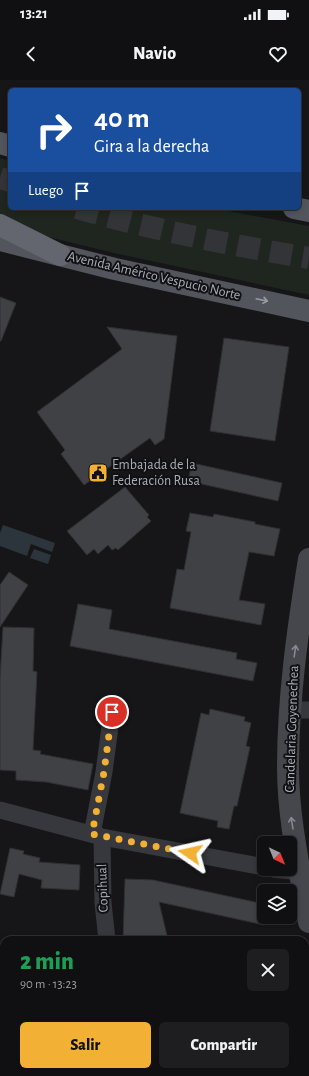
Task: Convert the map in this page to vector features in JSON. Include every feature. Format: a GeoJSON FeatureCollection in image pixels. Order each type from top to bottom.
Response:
{"type":"FeatureCollection","features":[{"type":"Feature","properties":{"kind":"highway"},"geometry":{"type":"LineString","coordinates":[[0,225],[60,255]]}},
{"type":"Feature","properties":{"kind":"main road","name":"Avenida Américo Vespucio Norte"},"geometry":{"type":"LineString","coordinates":[[0,240],[114,269],[309,311]]}},
{"type":"Feature","properties":{"kind":"street","name":"Candelaria Goyenechea"},"geometry":{"type":"LineString","coordinates":[[309,559],[294,654],[299,710],[288,767],[291,815],[309,922]]}},
{"type":"Feature","properties":{"kind":"street","name":"Copihual"},"geometry":{"type":"LineString","coordinates":[[107,936],[97,835],[112,712]]}},
{"type":"Feature","properties":{"kind":"street"},"geometry":{"type":"LineString","coordinates":[[0,810],[97,835],[257,866]]}},
{"type":"Feature","properties":{"kind":"shaded area"},"geometry":{"type":"Polygon","coordinates":[[[0,158],[8,160],[8,210],[223,210],[309,226],[309,295],[114,253],[40,235],[0,216],[0,158]]]}},
{"type":"Feature","properties":{"kind":"shaded area"},"geometry":{"type":"Polygon","coordinates":[[[3,525],[55,543],[52,552],[31,544],[27,556],[0,546],[0,533],[3,525]]]}},
{"type":"Feature","properties":{"kind":"shaded area"},"geometry":{"type":"Polygon","coordinates":[[[34,549],[51,555],[48,564],[30,558],[34,549]]]}},
{"type":"Feature","properties":{"kind":"building"},"geometry":{"type":"Polygon","coordinates":[[[0,297],[16,303],[1,341],[0,341],[0,297]]]}},
{"type":"Feature","properties":{"kind":"building"},"geometry":{"type":"Polygon","coordinates":[[[107,327],[177,336],[164,439],[155,445],[150,438],[84,485],[61,454],[65,450],[37,412],[122,349],[107,327]]]}},
{"type":"Feature","properties":{"kind":"building"},"geometry":{"type":"Polygon","coordinates":[[[224,338],[289,347],[275,441],[210,431],[224,338]]]}},
{"type":"Feature","properties":{"kind":"building"},"geometry":{"type":"Polygon","coordinates":[[[192,463],[282,483],[278,501],[188,481],[192,463]]]}},
{"type":"Feature","properties":{"kind":"building"},"geometry":{"type":"Polygon","coordinates":[[[125,487],[149,515],[147,517],[151,521],[118,550],[116,548],[112,550],[108,545],[98,554],[94,549],[87,555],[67,531],[125,487]]]}},
{"type":"Feature","properties":{"kind":"building"},"geometry":{"type":"Polygon","coordinates":[[[190,513],[213,517],[214,514],[255,522],[255,524],[280,529],[274,556],[249,552],[239,600],[265,604],[261,625],[170,608],[177,569],[184,570],[191,532],[186,531],[190,513]]]}},
{"type":"Feature","properties":{"kind":"building"},"geometry":{"type":"Polygon","coordinates":[[[9,572],[28,585],[0,627],[0,585],[9,572]]]}},
{"type":"Feature","properties":{"kind":"building"},"geometry":{"type":"Polygon","coordinates":[[[78,604],[112,610],[109,629],[237,653],[236,659],[257,663],[253,681],[70,646],[78,604]]]}},
{"type":"Feature","properties":{"kind":"building"},"geometry":{"type":"Polygon","coordinates":[[[3,627],[34,628],[33,671],[37,672],[33,750],[41,751],[40,754],[93,764],[88,790],[46,782],[16,780],[16,771],[0,770],[0,678],[3,627]]]}},
{"type":"Feature","properties":{"kind":"building"},"geometry":{"type":"Polygon","coordinates":[[[210,709],[245,717],[244,721],[251,723],[246,746],[250,747],[237,806],[234,806],[229,829],[217,827],[218,821],[180,813],[201,713],[209,715],[210,709]]]}},
{"type":"Feature","properties":{"kind":"building"},"geometry":{"type":"Polygon","coordinates":[[[10,848],[24,851],[23,854],[40,858],[39,862],[80,865],[79,890],[41,888],[42,880],[19,874],[14,897],[0,894],[10,848]]]}},
{"type":"Feature","properties":{"kind":"building"},"geometry":{"type":"Polygon","coordinates":[[[125,879],[153,880],[257,902],[257,923],[159,902],[167,936],[123,936],[125,879]]]}},
{"type":"Feature","properties":{"kind":"tunnel"},"geometry":{"type":"LineString","coordinates":[[0,178],[8,180]]}},
{"type":"Feature","properties":{"kind":"tunnel"},"geometry":{"type":"LineString","coordinates":[[84,210],[192,236],[309,258]]}},
{"type":"Feature","properties":{"kind":"place","name":"Embajada de la Federación Rusa"},"geometry":{"type":"Point","coordinates":[98,473]}},
{"type":"Feature","properties":{"kind":"route"},"geometry":{"type":"LineString","coordinates":[[112,712],[104,772],[92,834],[190,853]]}}]}
